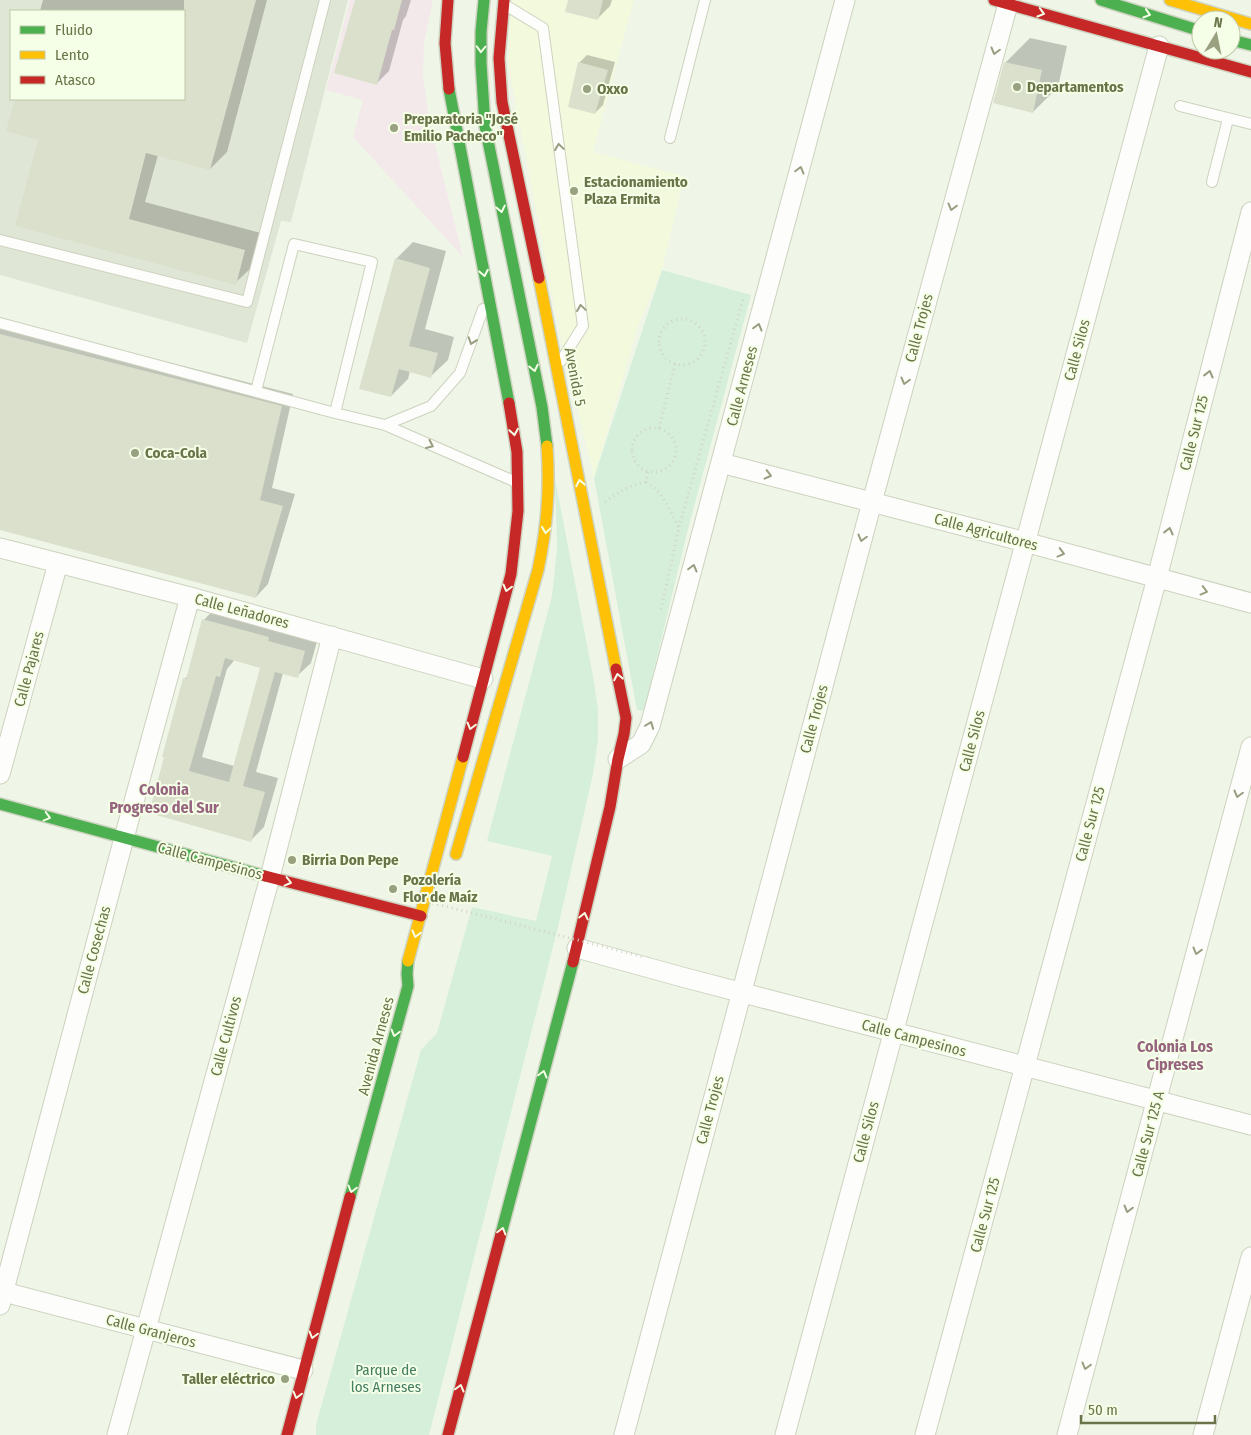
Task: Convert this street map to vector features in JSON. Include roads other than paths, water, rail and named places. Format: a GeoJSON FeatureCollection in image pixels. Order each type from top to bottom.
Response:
{"type":"FeatureCollection","features":[{"type":"Feature","properties":{"kind":"main road"},"geometry":{"type":"LineString","coordinates":[[448,0],[445,43],[448,85],[488,296]]}},
{"type":"Feature","properties":{"kind":"main road"},"geometry":{"type":"LineString","coordinates":[[454,862],[536,578],[546,533],[549,496],[547,450],[542,407],[484,126],[481,50],[484,0]]}},
{"type":"Feature","properties":{"kind":"main road"},"geometry":{"type":"LineString","coordinates":[[1100,0],[1191,28]]}},
{"type":"Feature","properties":{"kind":"main road"},"geometry":{"type":"LineString","coordinates":[[1177,1],[1251,24]]}},
{"type":"Feature","properties":{"kind":"main road","name":"Avenida 5"},"geometry":{"type":"LineString","coordinates":[[504,2],[499,58],[502,102],[558,366],[626,718],[618,759]]}},
{"type":"Feature","properties":{"kind":"main road"},"geometry":{"type":"LineString","coordinates":[[1001,2],[1251,72]]}},
{"type":"Feature","properties":{"kind":"main road","name":"Avenida Arneses"},"geometry":{"type":"LineString","coordinates":[[287,1431],[408,986],[408,962],[511,574],[518,511],[517,452],[488,296]]}},
{"type":"Feature","properties":{"kind":"main road"},"geometry":{"type":"LineString","coordinates":[[448,1435],[577,948],[610,806],[618,759]]}},
{"type":"Feature","properties":{"kind":"main road","name":"Calle Campesinos"},"geometry":{"type":"LineString","coordinates":[[0,804],[421,916]]}},
{"type":"Feature","properties":{"kind":"main road"},"geometry":{"type":"LineString","coordinates":[[408,986],[416,983],[421,977]]}},
{"type":"Feature","properties":{"kind":"street","name":"Calle Arneses"},"geometry":{"type":"LineString","coordinates":[[618,759],[640,744],[650,726],[845,0]]}},
{"type":"Feature","properties":{"kind":"street","name":"Calle Trojes"},"geometry":{"type":"LineString","coordinates":[[624,1435],[872,502],[1001,2]]}},
{"type":"Feature","properties":{"kind":"street","name":"Calle Silos"},"geometry":{"type":"LineString","coordinates":[[785,1435],[1159,46]]}},
{"type":"Feature","properties":{"kind":"street","name":"Calle Sur 125"},"geometry":{"type":"LineString","coordinates":[[925,1435],[1157,578],[1251,212]]}},
{"type":"Feature","properties":{"kind":"street","name":"Calle Agricultores"},"geometry":{"type":"LineString","coordinates":[[721,463],[1251,603]]}},
{"type":"Feature","properties":{"kind":"street","name":"Calle Leñadores"},"geometry":{"type":"LineString","coordinates":[[0,548],[190,597],[483,679]]}},
{"type":"Feature","properties":{"kind":"street","name":"Calle Pajares"},"geometry":{"type":"LineString","coordinates":[[0,774],[58,563]]}},
{"type":"Feature","properties":{"kind":"street","name":"Calle Cosechas"},"geometry":{"type":"LineString","coordinates":[[1,1296],[190,597]]}},
{"type":"Feature","properties":{"kind":"street","name":"Calle Cultivos"},"geometry":{"type":"LineString","coordinates":[[117,1435],[270,877],[332,636]]}},
{"type":"Feature","properties":{"kind":"street","name":"Calle Sur 125 A"},"geometry":{"type":"LineString","coordinates":[[1067,1435],[1251,747]]}},
{"type":"Feature","properties":{"kind":"street","name":"Calle Campesinos"},"geometry":{"type":"LineString","coordinates":[[577,948],[741,993],[1251,1125]]}},
{"type":"Feature","properties":{"kind":"street"},"geometry":{"type":"LineString","coordinates":[[1203,1435],[1251,1257]]}},
{"type":"Feature","properties":{"kind":"street","name":"Calle Granjeros"},"geometry":{"type":"LineString","coordinates":[[1,1296],[303,1370]]}},
{"type":"Feature","properties":{"kind":"lane"},"geometry":{"type":"LineString","coordinates":[[0,240],[247,302],[325,0]]}},
{"type":"Feature","properties":{"kind":"lane"},"geometry":{"type":"LineString","coordinates":[[670,138],[705,0]]}},
{"type":"Feature","properties":{"kind":"lane"},"geometry":{"type":"LineString","coordinates":[[504,2],[544,28],[583,326],[558,366]]}},
{"type":"Feature","properties":{"kind":"lane"},"geometry":{"type":"LineString","coordinates":[[1180,106],[1251,124]]}},
{"type":"Feature","properties":{"kind":"lane"},"geometry":{"type":"LineString","coordinates":[[1212,182],[1228,118]]}},
{"type":"Feature","properties":{"kind":"lane"},"geometry":{"type":"LineString","coordinates":[[256,391],[294,244],[372,262],[335,413]]}},
{"type":"Feature","properties":{"kind":"lane"},"geometry":{"type":"LineString","coordinates":[[385,425],[431,406],[460,373],[488,296]]}},
{"type":"Feature","properties":{"kind":"lane"},"geometry":{"type":"LineString","coordinates":[[0,324],[385,425],[518,482]]}},
{"type":"Feature","properties":{"kind":"place","name":"Departamentos"},"geometry":{"type":"Point","coordinates":[1017,87]}},
{"type":"Feature","properties":{"kind":"place","name":"Oxxo"},"geometry":{"type":"Point","coordinates":[587,89]}},
{"type":"Feature","properties":{"kind":"place","name":"Preparatoria \"José Emilio Pacheco\""},"geometry":{"type":"Point","coordinates":[394,128]}},
{"type":"Feature","properties":{"kind":"place","name":"Estacionamiento Plaza Ermita"},"geometry":{"type":"Point","coordinates":[574,191]}},
{"type":"Feature","properties":{"kind":"place","name":"Coca-Cola"},"geometry":{"type":"Point","coordinates":[135,453]}},
{"type":"Feature","properties":{"kind":"place","name":"Birria Don Pepe"},"geometry":{"type":"Point","coordinates":[292,860]}},
{"type":"Feature","properties":{"kind":"place","name":"Pozolería Flor de Maíz"},"geometry":{"type":"Point","coordinates":[393,889]}},
{"type":"Feature","properties":{"kind":"place","name":"Taller eléctrico"},"geometry":{"type":"Point","coordinates":[285,1379]}},
{"type":"Feature","properties":{"kind":"district","name":"Colonia Progreso del Sur"},"geometry":{"type":"Point","coordinates":[164,798]}},
{"type":"Feature","properties":{"kind":"district","name":"Colonia Los Cipreses"},"geometry":{"type":"Point","coordinates":[1175,1055]}},
{"type":"Feature","properties":{"kind":"park label","name":"Parque de los Arneses"},"geometry":{"type":"Point","coordinates":[386,1378]}}]}
